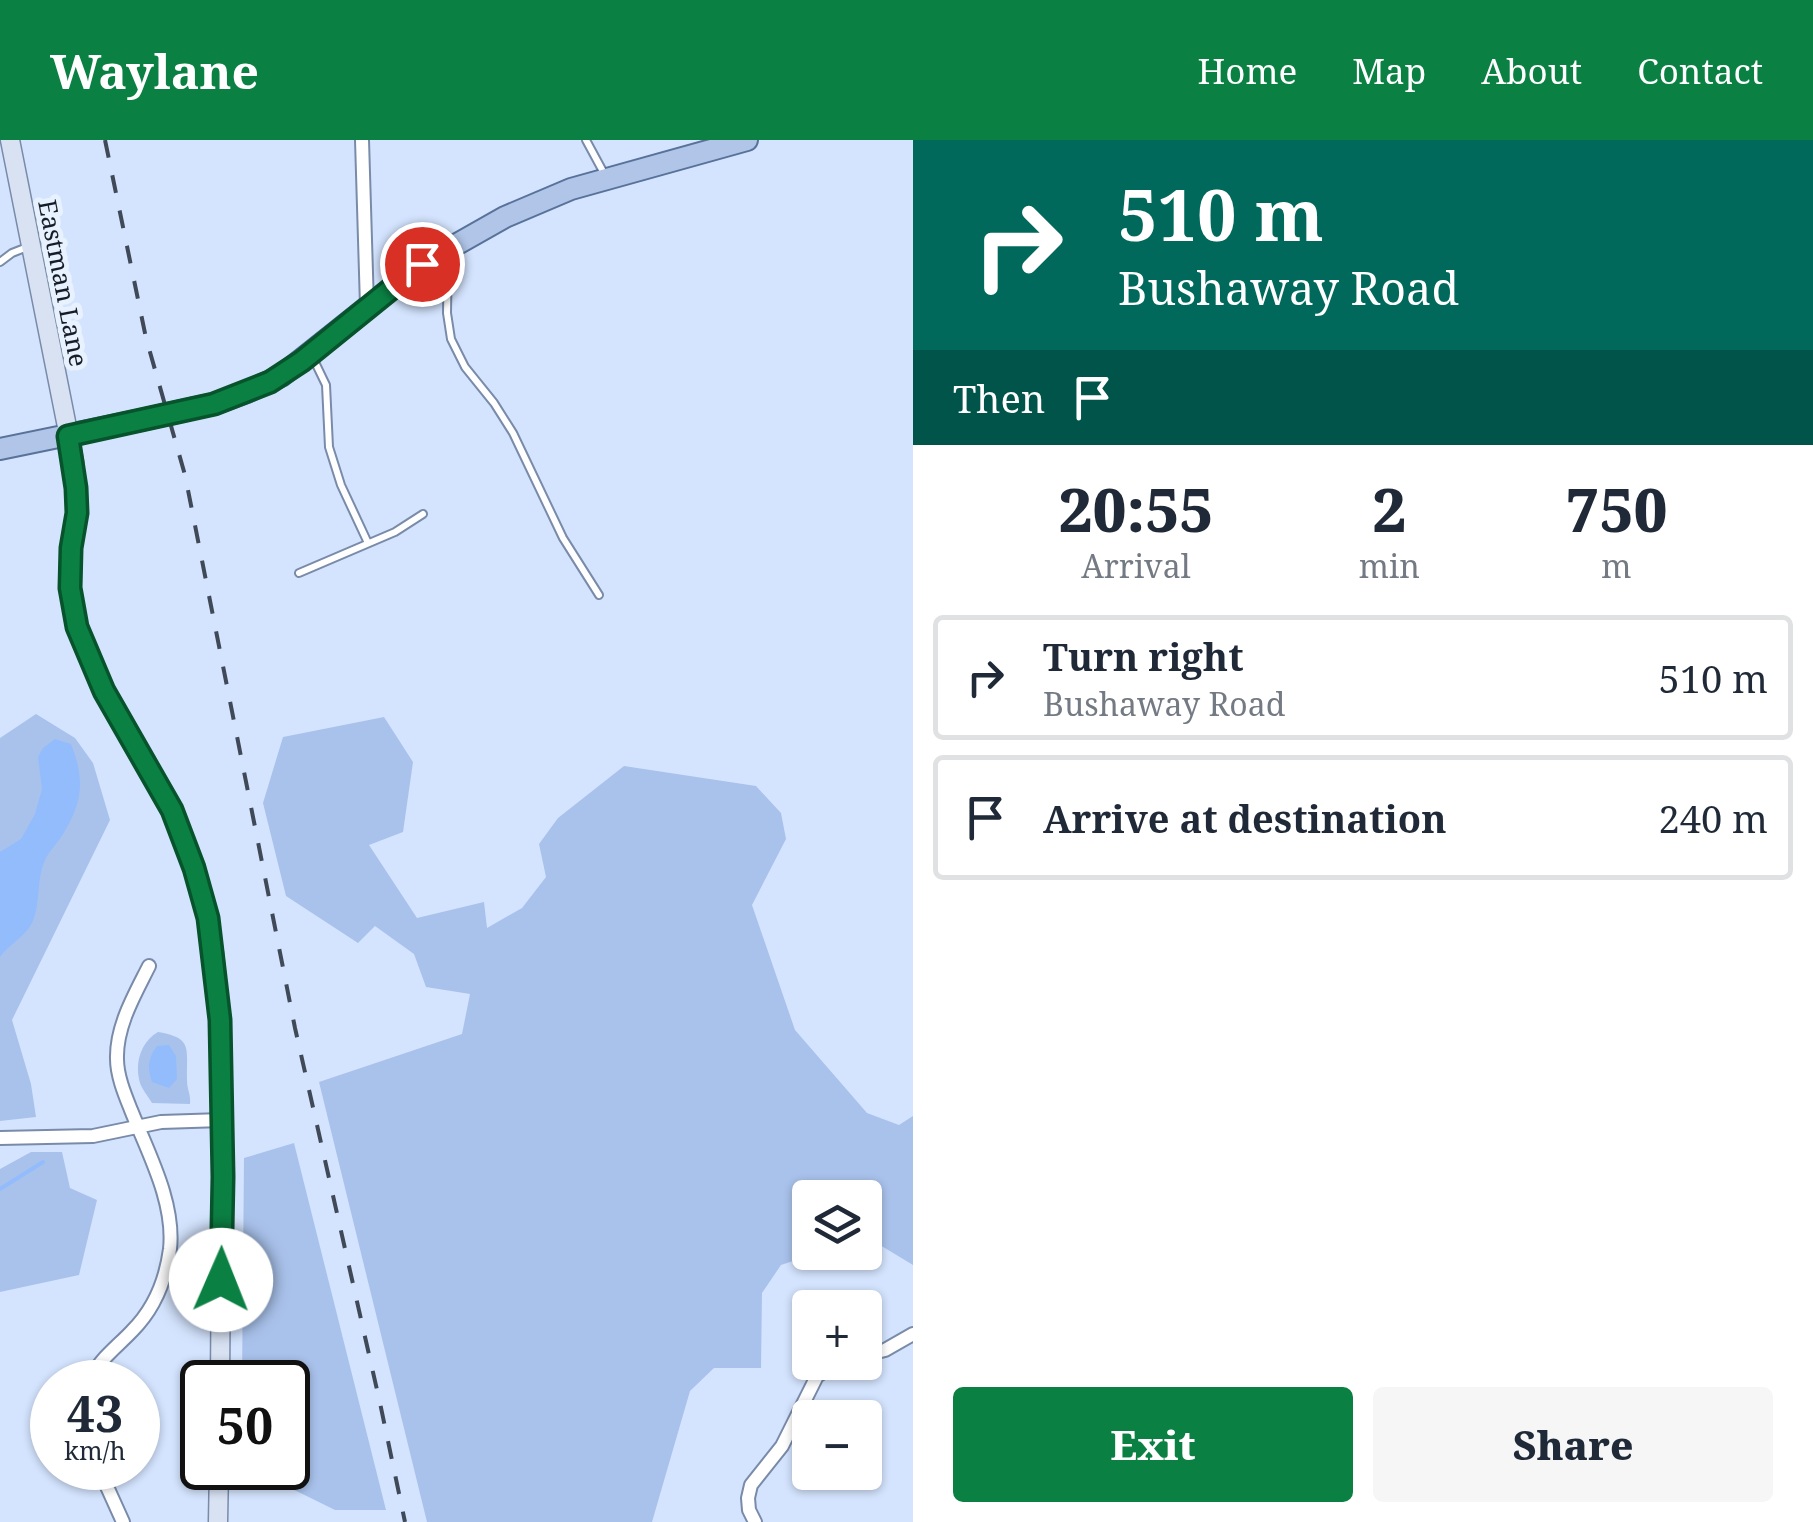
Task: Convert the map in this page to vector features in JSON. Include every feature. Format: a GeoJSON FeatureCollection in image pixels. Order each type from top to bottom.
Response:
{"type":"FeatureCollection","features":[{"type":"Feature","properties":{"kind":"main road","name":"Eastman Lane"},"geometry":{"type":"LineString","coordinates":[[10,140],[74,462],[77,513],[71,548],[72,610],[104,691],[172,810],[208,918],[220,1020],[220,1360]]}},
{"type":"Feature","properties":{"kind":"main road"},"geometry":{"type":"LineString","coordinates":[[0,450],[214,404],[270,382],[409,274],[448,248],[539,200],[748,140]]}},
{"type":"Feature","properties":{"kind":"main road"},"geometry":{"type":"LineString","coordinates":[[218,1522],[219,1490]]}},
{"type":"Feature","properties":{"kind":"street"},"geometry":{"type":"LineString","coordinates":[[362,140],[368,306]]}},
{"type":"Feature","properties":{"kind":"street"},"geometry":{"type":"LineString","coordinates":[[102,1360],[150,1308],[162,1283],[170,1246],[167,1207],[124,1092],[117,1058],[122,1027],[149,966]]}},
{"type":"Feature","properties":{"kind":"street"},"geometry":{"type":"LineString","coordinates":[[0,1138],[68,1138],[161,1122],[222,1120]]}},
{"type":"Feature","properties":{"kind":"street"},"geometry":{"type":"LineString","coordinates":[[882,1351],[913,1334]]}},
{"type":"Feature","properties":{"kind":"street"},"geometry":{"type":"LineString","coordinates":[[755,1522],[749,1510],[751,1486],[782,1446],[815,1380]]}},
{"type":"Feature","properties":{"kind":"street"},"geometry":{"type":"LineString","coordinates":[[109,1490],[123,1522]]}},
{"type":"Feature","properties":{"kind":"lane"},"geometry":{"type":"LineString","coordinates":[[586,140],[606,178]]}},
{"type":"Feature","properties":{"kind":"lane"},"geometry":{"type":"LineString","coordinates":[[0,262],[31,246]]}},
{"type":"Feature","properties":{"kind":"lane"},"geometry":{"type":"LineString","coordinates":[[448,248],[447,313],[451,339],[465,367],[513,433],[563,538],[599,596]]}},
{"type":"Feature","properties":{"kind":"lane"},"geometry":{"type":"LineString","coordinates":[[310,353],[326,385],[329,447],[341,486],[368,544]]}},
{"type":"Feature","properties":{"kind":"lane"},"geometry":{"type":"LineString","coordinates":[[299,573],[411,524],[423,514]]}},
{"type":"Feature","properties":{"kind":"shaded area"},"geometry":{"type":"Polygon","coordinates":[[[36,714],[75,738],[93,763],[110,820],[12,1020],[31,1084],[36,1117],[0,1121],[0,738],[36,714]]]}},
{"type":"Feature","properties":{"kind":"shaded area"},"geometry":{"type":"Polygon","coordinates":[[[384,717],[413,762],[403,832],[369,845],[417,918],[484,902],[487,928],[522,908],[546,877],[539,844],[558,818],[624,766],[756,786],[781,813],[786,839],[752,905],[795,1030],[867,1113],[899,1125],[913,1116],[913,1265],[882,1246],[882,1180],[792,1180],[792,1261],[781,1265],[762,1293],[761,1368],[714,1368],[690,1391],[652,1522],[427,1522],[319,1082],[462,1034],[470,994],[426,987],[414,954],[375,926],[358,943],[286,896],[263,803],[283,737],[384,717]]]}},
{"type":"Feature","properties":{"kind":"shaded area"},"geometry":{"type":"Polygon","coordinates":[[[55,739],[71,744],[80,780],[78,801],[70,822],[45,860],[32,923],[0,957],[0,852],[21,839],[35,814],[42,789],[38,757],[55,739]]]}},
{"type":"Feature","properties":{"kind":"shaded area"},"geometry":{"type":"Polygon","coordinates":[[[158,1032],[178,1038],[186,1047],[190,1104],[152,1103],[141,1085],[141,1052],[158,1032]]]}},
{"type":"Feature","properties":{"kind":"shaded area"},"geometry":{"type":"Polygon","coordinates":[[[169,1045],[176,1056],[177,1079],[169,1088],[152,1082],[149,1068],[157,1046],[169,1045]]]}},
{"type":"Feature","properties":{"kind":"shaded area"},"geometry":{"type":"Polygon","coordinates":[[[294,1143],[386,1510],[335,1510],[294,1490],[310,1490],[310,1360],[242,1360],[244,1158],[294,1143]]]}},
{"type":"Feature","properties":{"kind":"shaded area"},"geometry":{"type":"Polygon","coordinates":[[[31,1152],[62,1152],[70,1188],[97,1200],[79,1275],[0,1292],[0,1169],[31,1152]]]}},
{"type":"Feature","properties":{"kind":"waterway"},"geometry":{"type":"LineString","coordinates":[[0,1189],[43,1162]]}},
{"type":"Feature","properties":{"kind":"railway"},"geometry":{"type":"LineString","coordinates":[[105,140],[146,338],[185,475],[295,1028],[405,1522]]}},
{"type":"Feature","properties":{"kind":"route"},"geometry":{"type":"LineString","coordinates":[[221,1280],[220,1020],[208,918],[172,810],[104,691],[72,610],[71,548],[77,513],[68,436],[214,404],[270,382],[302,361],[422,264]]}}]}
